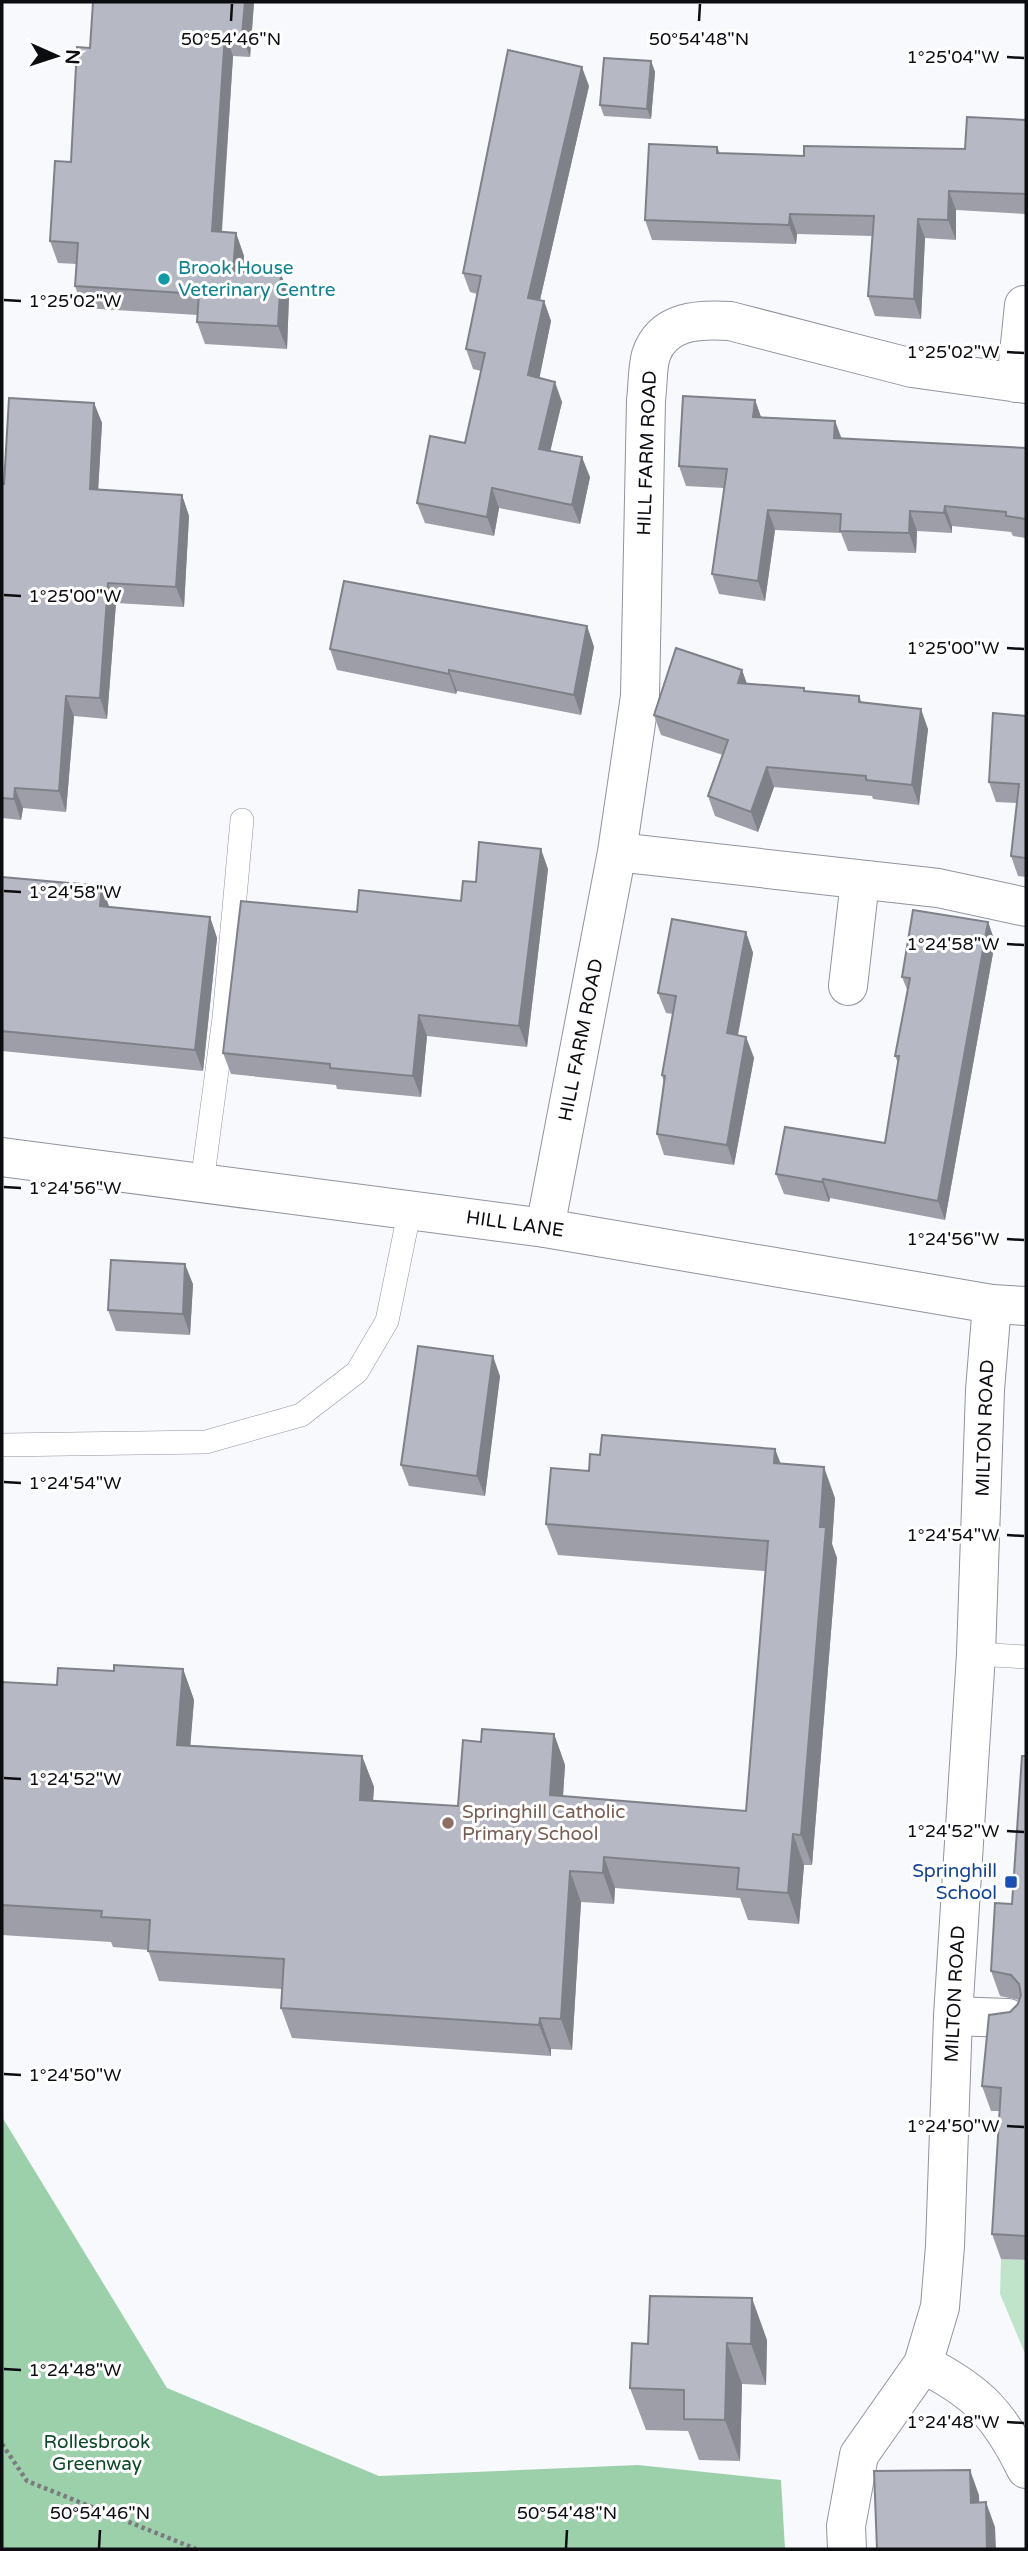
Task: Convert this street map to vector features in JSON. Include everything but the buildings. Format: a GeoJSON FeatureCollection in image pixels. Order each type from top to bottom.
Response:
{"type":"FeatureCollection","features":[{"type":"Feature","properties":{"kind":"street","name":"HILL FARM ROAD"},"geometry":{"type":"LineString","coordinates":[[545,1228],[617,852],[640,696],[646,400],[652,354],[668,330],[699,319],[730,321],[912,368],[1021,383],[1024,305]]}},
{"type":"Feature","properties":{"kind":"street"},"geometry":{"type":"LineString","coordinates":[[617,852],[938,888],[1026,907]]}},
{"type":"Feature","properties":{"kind":"street"},"geometry":{"type":"LineString","coordinates":[[848,986],[860,881]]}},
{"type":"Feature","properties":{"kind":"street","name":"HILL LANE"},"geometry":{"type":"LineString","coordinates":[[2,1157],[545,1228],[1009,1305]]}},
{"type":"Feature","properties":{"kind":"street","name":"MILTON ROAD"},"geometry":{"type":"LineString","coordinates":[[847,2549],[846,2526],[859,2455],[923,2364],[940,2307],[945,2246],[953,2016],[976,1654],[985,1390],[1009,1305]]}},
{"type":"Feature","properties":{"kind":"street"},"geometry":{"type":"LineString","coordinates":[[953,2016],[1008,2018]]}},
{"type":"Feature","properties":{"kind":"street"},"geometry":{"type":"LineString","coordinates":[[923,2364],[952,2378],[991,2410],[1010,2437],[1026,2469]]}},
{"type":"Feature","properties":{"kind":"lane"},"geometry":{"type":"LineString","coordinates":[[202,1183],[225,1018],[242,820]]}},
{"type":"Feature","properties":{"kind":"lane"},"geometry":{"type":"LineString","coordinates":[[2,1445],[206,1442],[301,1415],[358,1372],[387,1321],[410,1209]]}},
{"type":"Feature","properties":{"kind":"lane"},"geometry":{"type":"LineString","coordinates":[[976,1654],[1026,1657]]}},
{"type":"Feature","properties":{"kind":"path"},"geometry":{"type":"LineString","coordinates":[[2,2444],[27,2481],[196,2549]]}},
{"type":"Feature","properties":{"kind":"green space","name":"Rollesbrook Greenway"},"geometry":{"type":"Polygon","coordinates":[[[2,2117],[167,2388],[379,2476],[638,2465],[781,2480],[785,2549],[2,2549],[2,2117]]]}},
{"type":"Feature","properties":{"kind":"green space"},"geometry":{"type":"Polygon","coordinates":[[[1001,2259],[1026,2260],[1026,2356],[1000,2294],[1001,2259]]]}},
{"type":"Feature","properties":{"kind":"place","name":"Brook House Veterinary Centre"},"geometry":{"type":"Point","coordinates":[164,279]}},
{"type":"Feature","properties":{"kind":"place","name":"Springhill Catholic Primary School"},"geometry":{"type":"Point","coordinates":[448,1823]}},
{"type":"Feature","properties":{"kind":"place","name":"Springhill School"},"geometry":{"type":"Point","coordinates":[1011,1882]}}]}
